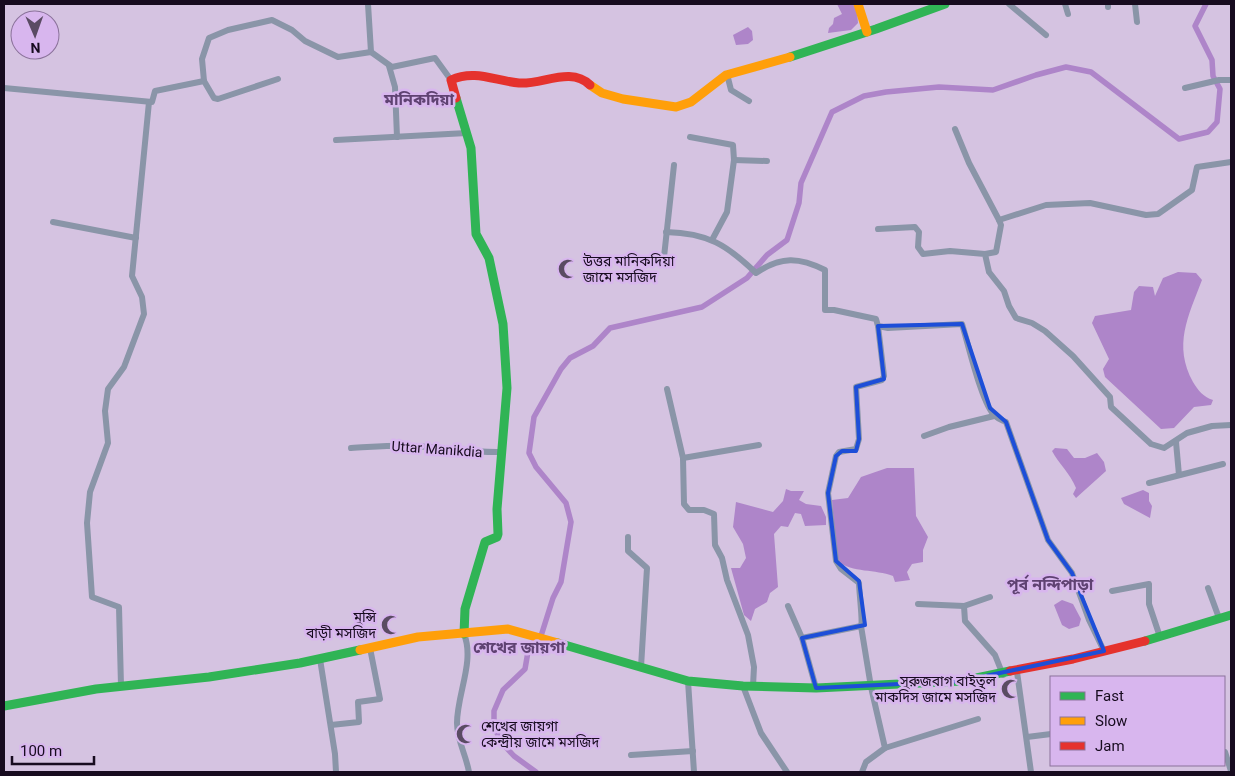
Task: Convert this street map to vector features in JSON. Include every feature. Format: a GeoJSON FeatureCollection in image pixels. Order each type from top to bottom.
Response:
{"type":"FeatureCollection","features":[{"type":"Feature","properties":{"kind":"main road"},"geometry":{"type":"LineString","coordinates":[[858,4],[866,32]]}},
{"type":"Feature","properties":{"kind":"main road"},"geometry":{"type":"LineString","coordinates":[[451,80],[471,74],[528,83],[542,79],[581,78],[596,91],[660,107],[678,107],[694,101],[714,81],[727,74],[756,68],[911,19],[945,4]]}},
{"type":"Feature","properties":{"kind":"main road","name":"Uttar Manikdia"},"geometry":{"type":"LineString","coordinates":[[451,80],[472,157],[476,234],[489,258],[504,324],[507,388],[502,452]]}},
{"type":"Feature","properties":{"kind":"main road"},"geometry":{"type":"LineString","coordinates":[[464,634],[465,609],[485,542],[497,537],[498,534],[497,509],[502,452]]}},
{"type":"Feature","properties":{"kind":"main road"},"geometry":{"type":"LineString","coordinates":[[4,706],[60,694],[209,677],[320,659],[418,637],[508,629],[532,634],[555,643],[688,681],[748,686],[816,688],[871,687],[962,681],[1017,672],[1104,651],[1160,637],[1231,615]]}},
{"type":"Feature","properties":{"kind":"street"},"geometry":{"type":"LineString","coordinates":[[368,4],[371,52]]}},
{"type":"Feature","properties":{"kind":"street"},"geometry":{"type":"LineString","coordinates":[[1009,4],[1046,34]]}},
{"type":"Feature","properties":{"kind":"street"},"geometry":{"type":"LineString","coordinates":[[1065,4],[1068,14]]}},
{"type":"Feature","properties":{"kind":"street"},"geometry":{"type":"LineString","coordinates":[[1135,4],[1137,22]]}},
{"type":"Feature","properties":{"kind":"street"},"geometry":{"type":"LineString","coordinates":[[278,79],[218,99],[214,98],[204,81],[202,59],[209,38],[264,20],[275,22],[292,30],[304,41],[338,57],[358,52],[377,54],[389,66],[395,88],[397,137]]}},
{"type":"Feature","properties":{"kind":"street"},"geometry":{"type":"LineString","coordinates":[[389,66],[399,66],[433,58],[451,80]]}},
{"type":"Feature","properties":{"kind":"street"},"geometry":{"type":"LineString","coordinates":[[727,74],[731,90],[749,102]]}},
{"type":"Feature","properties":{"kind":"street"},"geometry":{"type":"LineString","coordinates":[[1184,88],[1207,82],[1231,80]]}},
{"type":"Feature","properties":{"kind":"street"},"geometry":{"type":"LineString","coordinates":[[4,88],[152,102],[155,91],[204,81]]}},
{"type":"Feature","properties":{"kind":"street"},"geometry":{"type":"LineString","coordinates":[[121,686],[119,607],[92,597],[87,523],[90,492],[108,443],[106,411],[108,389],[124,367],[144,314],[142,297],[132,276],[149,102]]}},
{"type":"Feature","properties":{"kind":"street"},"geometry":{"type":"LineString","coordinates":[[878,229],[915,228],[919,232],[918,247],[923,254],[950,251],[985,254],[996,252],[999,220],[992,211],[955,129]]}},
{"type":"Feature","properties":{"kind":"street"},"geometry":{"type":"LineString","coordinates":[[336,140],[467,133]]}},
{"type":"Feature","properties":{"kind":"street"},"geometry":{"type":"LineString","coordinates":[[690,137],[733,145],[734,160],[727,212],[712,240]]}},
{"type":"Feature","properties":{"kind":"street"},"geometry":{"type":"LineString","coordinates":[[734,160],[767,161]]}},
{"type":"Feature","properties":{"kind":"street"},"geometry":{"type":"LineString","coordinates":[[999,220],[1046,205],[1090,204],[1146,215],[1158,214],[1192,190],[1197,167],[1231,162]]}},
{"type":"Feature","properties":{"kind":"street"},"geometry":{"type":"LineString","coordinates":[[664,257],[674,165]]}},
{"type":"Feature","properties":{"kind":"street"},"geometry":{"type":"LineString","coordinates":[[53,222],[136,238]]}},
{"type":"Feature","properties":{"kind":"street"},"geometry":{"type":"LineString","coordinates":[[666,232],[679,232],[712,240],[731,250],[756,273],[776,262],[792,258],[815,265],[825,270],[825,310],[834,310],[876,319],[884,376],[882,380],[856,387],[859,439],[856,449],[839,452],[836,456],[828,493],[836,562],[841,569],[859,583],[859,600],[863,622],[861,626],[871,687],[885,748]]}},
{"type":"Feature","properties":{"kind":"street"},"geometry":{"type":"LineString","coordinates":[[985,254],[989,272],[1004,291],[1009,306],[1016,318],[1032,322],[1073,356],[1110,396],[1111,407],[1151,444],[1164,448],[1176,442],[1187,433],[1212,426],[1231,425]]}},
{"type":"Feature","properties":{"kind":"street"},"geometry":{"type":"LineString","coordinates":[[878,326],[888,328],[962,324],[978,377],[994,416]]}},
{"type":"Feature","properties":{"kind":"street"},"geometry":{"type":"LineString","coordinates":[[667,389],[683,458],[686,508],[711,511],[714,514],[715,545],[722,558],[727,580],[748,635],[754,667],[748,686],[761,733],[788,772]]}},
{"type":"Feature","properties":{"kind":"street"},"geometry":{"type":"LineString","coordinates":[[924,436],[949,427],[994,416],[1006,422],[1048,540],[1072,572],[1089,620],[1104,651]]}},
{"type":"Feature","properties":{"kind":"street"},"geometry":{"type":"LineString","coordinates":[[1176,442],[1179,475]]}},
{"type":"Feature","properties":{"kind":"street"},"geometry":{"type":"LineString","coordinates":[[683,458],[759,445]]}},
{"type":"Feature","properties":{"kind":"street","name":"Uttar Manikdia"},"geometry":{"type":"LineString","coordinates":[[351,448],[413,446],[465,452],[502,452]]}},
{"type":"Feature","properties":{"kind":"street"},"geometry":{"type":"LineString","coordinates":[[1149,483],[1223,464]]}},
{"type":"Feature","properties":{"kind":"street"},"geometry":{"type":"LineString","coordinates":[[628,537],[628,551],[644,563],[647,568],[641,667]]}},
{"type":"Feature","properties":{"kind":"street"},"geometry":{"type":"LineString","coordinates":[[1112,591],[1149,584],[1149,604],[1160,637]]}},
{"type":"Feature","properties":{"kind":"street"},"geometry":{"type":"LineString","coordinates":[[1208,588],[1219,618]]}},
{"type":"Feature","properties":{"kind":"street"},"geometry":{"type":"LineString","coordinates":[[918,604],[964,606],[990,596]]}},
{"type":"Feature","properties":{"kind":"street"},"geometry":{"type":"LineString","coordinates":[[788,606],[802,638],[816,688]]}},
{"type":"Feature","properties":{"kind":"street"},"geometry":{"type":"LineString","coordinates":[[964,606],[965,621],[995,655],[1003,674]]}},
{"type":"Feature","properties":{"kind":"street"},"geometry":{"type":"LineString","coordinates":[[802,638],[861,626]]}},
{"type":"Feature","properties":{"kind":"street"},"geometry":{"type":"LineString","coordinates":[[464,634],[468,644],[458,702],[457,724],[469,772]]}},
{"type":"Feature","properties":{"kind":"street"},"geometry":{"type":"LineString","coordinates":[[331,725],[359,722],[358,702],[380,699],[370,648]]}},
{"type":"Feature","properties":{"kind":"street"},"geometry":{"type":"LineString","coordinates":[[320,659],[331,725],[336,772]]}},
{"type":"Feature","properties":{"kind":"street"},"geometry":{"type":"LineString","coordinates":[[1017,672],[1031,772]]}},
{"type":"Feature","properties":{"kind":"street"},"geometry":{"type":"LineString","coordinates":[[688,681],[694,772]]}},
{"type":"Feature","properties":{"kind":"street"},"geometry":{"type":"LineString","coordinates":[[862,772],[866,762],[885,748],[978,719]]}},
{"type":"Feature","properties":{"kind":"street"},"geometry":{"type":"LineString","coordinates":[[1027,737],[1050,734]]}},
{"type":"Feature","properties":{"kind":"street"},"geometry":{"type":"LineString","coordinates":[[631,755],[693,751]]}},
{"type":"Feature","properties":{"kind":"street"},"geometry":{"type":"LineString","coordinates":[[1227,752],[1231,771]]}},
{"type":"Feature","properties":{"kind":"highlighted area"},"geometry":{"type":"Polygon","coordinates":[[[962,324],[990,408],[1006,422],[1048,540],[1072,573],[1104,651],[962,681],[816,688],[802,638],[865,625],[859,581],[836,561],[828,493],[836,456],[842,451],[856,451],[859,439],[856,387],[884,379],[878,326],[962,324]]]}},
{"type":"Feature","properties":{"kind":"shaded area"},"geometry":{"type":"Polygon","coordinates":[[[837,4],[853,4],[857,11],[858,23],[851,30],[828,33],[834,18],[842,14],[837,4]]]}},
{"type":"Feature","properties":{"kind":"shaded area"},"geometry":{"type":"Polygon","coordinates":[[[748,27],[752,31],[753,40],[748,44],[736,45],[733,35],[748,27]]]}},
{"type":"Feature","properties":{"kind":"shaded area"},"geometry":{"type":"Polygon","coordinates":[[[1178,272],[1196,273],[1202,280],[1185,331],[1183,343],[1184,356],[1193,382],[1204,395],[1213,400],[1211,405],[1194,407],[1174,428],[1161,429],[1105,377],[1103,369],[1109,359],[1092,323],[1095,316],[1131,310],[1134,292],[1139,286],[1153,287],[1155,296],[1163,278],[1178,272]]]}},
{"type":"Feature","properties":{"kind":"shaded area"},"geometry":{"type":"Polygon","coordinates":[[[1055,448],[1067,449],[1074,458],[1085,458],[1097,453],[1104,462],[1106,471],[1076,498],[1073,494],[1076,488],[1074,483],[1052,451],[1055,448]]]}},
{"type":"Feature","properties":{"kind":"shaded area"},"geometry":{"type":"Polygon","coordinates":[[[887,468],[914,468],[916,516],[928,537],[923,550],[923,562],[912,564],[907,572],[910,580],[895,582],[893,576],[857,569],[837,561],[832,500],[848,498],[861,477],[887,468]]]}},
{"type":"Feature","properties":{"kind":"shaded area"},"geometry":{"type":"Polygon","coordinates":[[[786,489],[804,491],[799,500],[806,504],[821,506],[826,517],[826,525],[805,526],[801,514],[795,513],[788,527],[781,526],[774,534],[778,587],[770,593],[767,602],[755,609],[751,621],[744,615],[731,568],[740,568],[746,558],[743,544],[733,527],[736,502],[773,512],[783,501],[786,489]]]}},
{"type":"Feature","properties":{"kind":"shaded area"},"geometry":{"type":"Polygon","coordinates":[[[1143,490],[1149,493],[1149,501],[1152,506],[1150,518],[1124,504],[1121,498],[1143,490]]]}},
{"type":"Feature","properties":{"kind":"shaded area"},"geometry":{"type":"Polygon","coordinates":[[[1062,600],[1073,604],[1081,619],[1079,626],[1069,629],[1062,625],[1054,605],[1062,600]]]}},
{"type":"Feature","properties":{"kind":"waterway"},"geometry":{"type":"LineString","coordinates":[[536,772],[514,756],[502,743],[494,727],[494,711],[503,690],[525,669],[529,646],[541,636],[553,598],[561,582],[571,522],[566,503],[536,467],[529,453],[534,417],[561,369],[570,358],[593,346],[610,328],[702,307],[747,278],[767,255],[787,240],[799,203],[801,183],[832,112],[864,96],[939,87],[993,90],[1066,67],[1091,72],[1179,139],[1208,132],[1217,122],[1220,89],[1213,76],[1212,60],[1195,26],[1206,4]]}},
{"type":"Feature","properties":{"kind":"traffic: fast"},"geometry":{"type":"LineString","coordinates":[[790,57],[945,4]]}},
{"type":"Feature","properties":{"kind":"traffic: fast"},"geometry":{"type":"LineString","coordinates":[[456,98],[471,148],[476,234],[489,258],[503,324],[507,388],[497,509],[498,534],[497,537],[485,542],[465,609],[464,634]]}},
{"type":"Feature","properties":{"kind":"traffic: fast"},"geometry":{"type":"LineString","coordinates":[[1145,641],[1231,615]]}},
{"type":"Feature","properties":{"kind":"traffic: fast"},"geometry":{"type":"LineString","coordinates":[[558,643],[688,681],[743,686],[816,688],[962,681],[1010,671]]}},
{"type":"Feature","properties":{"kind":"traffic: fast"},"geometry":{"type":"LineString","coordinates":[[4,706],[96,689],[209,677],[300,663],[360,650]]}},
{"type":"Feature","properties":{"kind":"traffic: slow"},"geometry":{"type":"LineString","coordinates":[[858,4],[867,32]]}},
{"type":"Feature","properties":{"kind":"traffic: slow"},"geometry":{"type":"LineString","coordinates":[[590,85],[602,93],[623,99],[676,107],[691,102],[726,75],[790,57]]}},
{"type":"Feature","properties":{"kind":"traffic: slow"},"geometry":{"type":"LineString","coordinates":[[360,650],[418,637],[508,629],[558,643]]}},
{"type":"Feature","properties":{"kind":"traffic: jam"},"geometry":{"type":"LineString","coordinates":[[456,98],[451,80],[468,76],[519,83],[574,77],[590,85]]}},
{"type":"Feature","properties":{"kind":"traffic: jam"},"geometry":{"type":"LineString","coordinates":[[1010,671],[1073,659],[1145,641]]}},
{"type":"Feature","properties":{"kind":"place","name":"উত্তর মানিকদিয়া জামে মসজিদ"},"geometry":{"type":"Point","coordinates":[568,269]}},
{"type":"Feature","properties":{"kind":"place","name":"মুন্সি বাড়ী মসজিদ"},"geometry":{"type":"Point","coordinates":[391,625]}},
{"type":"Feature","properties":{"kind":"place","name":"সুরুজবাগ বাইতুল মাকদিস জামে মসজিদ"},"geometry":{"type":"Point","coordinates":[1011,689]}},
{"type":"Feature","properties":{"kind":"place","name":"শেখের জায়গা কেন্দ্রীয় জামে মসজিদ"},"geometry":{"type":"Point","coordinates":[466,734]}},
{"type":"Feature","properties":{"kind":"district","name":"মানিকদিয়া"},"geometry":{"type":"Point","coordinates":[419,99]}},
{"type":"Feature","properties":{"kind":"district","name":"পূর্ব নন্দিপাড়া"},"geometry":{"type":"Point","coordinates":[1050,584]}},
{"type":"Feature","properties":{"kind":"district","name":"শেখের জায়গা"},"geometry":{"type":"Point","coordinates":[519,647]}}]}
